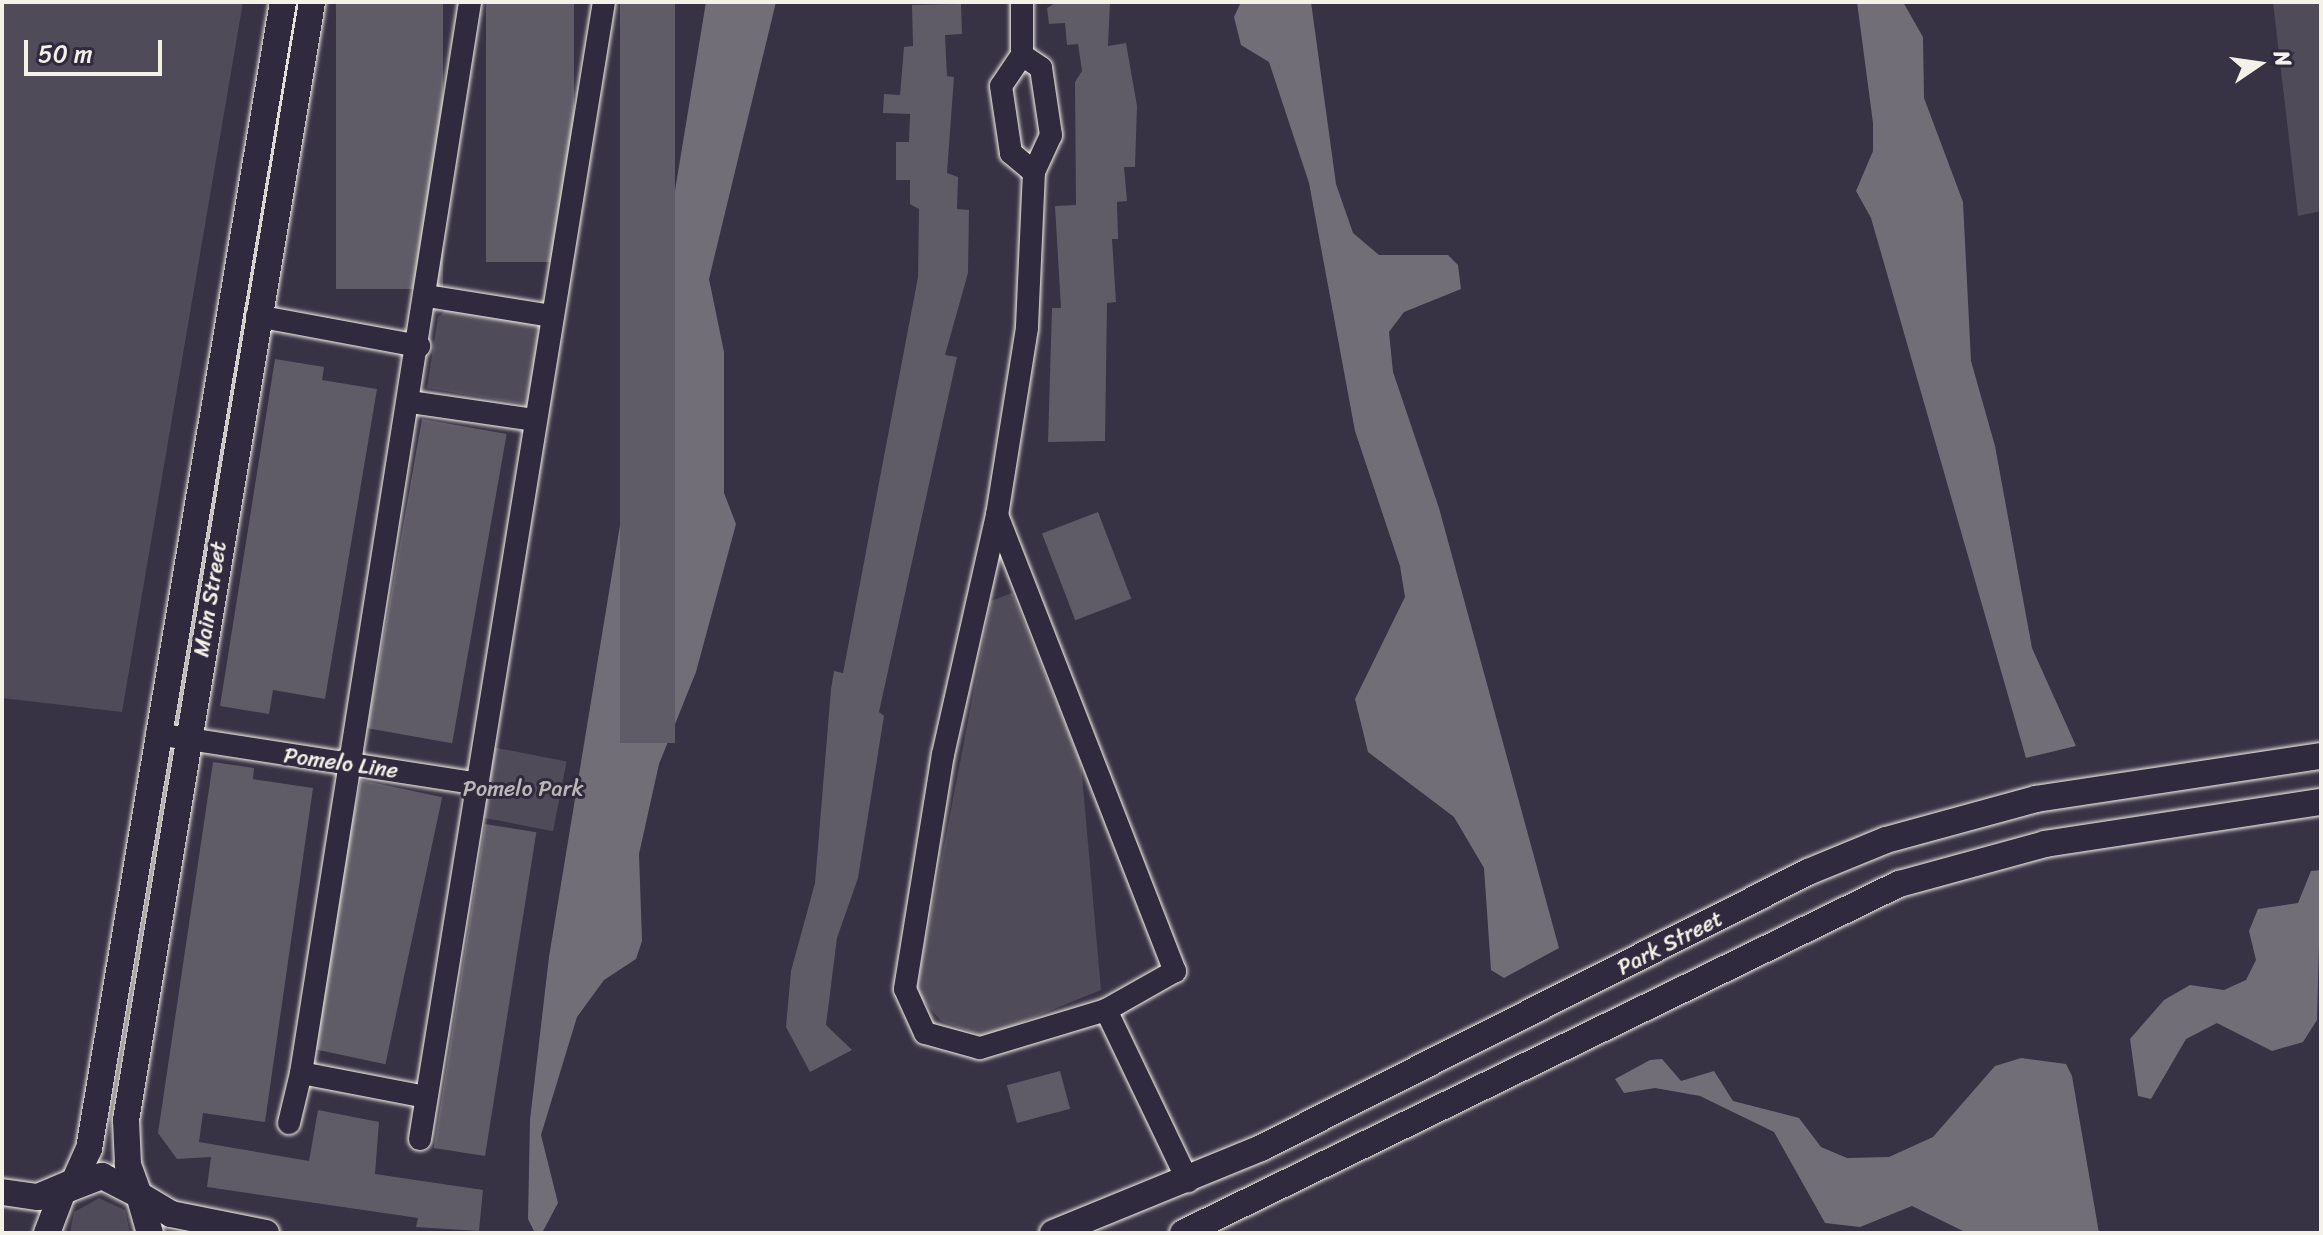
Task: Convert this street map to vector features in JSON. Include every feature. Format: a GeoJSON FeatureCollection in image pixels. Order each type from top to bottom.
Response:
{"type":"FeatureCollection","features":[{"type":"Feature","properties":{"kind":"street","name":"Main Street"},"geometry":{"type":"LineString","coordinates":[[47,1233],[54,1202],[74,1182],[89,1149],[283,2]]}},
{"type":"Feature","properties":{"kind":"street","name":"Main Street"},"geometry":{"type":"LineString","coordinates":[[150,1233],[128,1164],[126,1120],[199,741],[257,316],[312,2]]}},
{"type":"Feature","properties":{"kind":"street"},"geometry":{"type":"LineString","coordinates":[[289,1123],[301,1073],[347,764],[410,402],[470,2]]}},
{"type":"Feature","properties":{"kind":"street"},"geometry":{"type":"LineString","coordinates":[[420,1139],[474,783],[604,2]]}},
{"type":"Feature","properties":{"kind":"street"},"geometry":{"type":"LineString","coordinates":[[1022,2],[1022,55],[1001,86],[1011,153],[1034,172]]}},
{"type":"Feature","properties":{"kind":"street"},"geometry":{"type":"LineString","coordinates":[[997,515],[1175,971],[1106,1010],[980,1048],[925,1033],[905,989],[943,754],[997,515],[1027,328],[1034,172],[1051,135],[1048,90],[1041,68],[1022,55]]}},
{"type":"Feature","properties":{"kind":"street"},"geometry":{"type":"LineString","coordinates":[[427,296],[552,316]]}},
{"type":"Feature","properties":{"kind":"street"},"geometry":{"type":"LineString","coordinates":[[257,316],[419,346]]}},
{"type":"Feature","properties":{"kind":"street"},"geometry":{"type":"LineString","coordinates":[[410,402],[535,420]]}},
{"type":"Feature","properties":{"kind":"street","name":"Pomelo Line"},"geometry":{"type":"LineString","coordinates":[[157,734],[474,783]]}},
{"type":"Feature","properties":{"kind":"street","name":"Park Street"},"geometry":{"type":"LineString","coordinates":[[1053,1233],[1188,1181],[1320,1118],[1808,872],[1886,840],[2036,799],[2321,756]]}},
{"type":"Feature","properties":{"kind":"street","name":"Park Street"},"geometry":{"type":"LineString","coordinates":[[1183,1233],[1340,1159],[1826,913],[1899,884],[2045,844],[2321,802]]}},
{"type":"Feature","properties":{"kind":"street"},"geometry":{"type":"LineString","coordinates":[[1106,1010],[1188,1181]]}},
{"type":"Feature","properties":{"kind":"street"},"geometry":{"type":"LineString","coordinates":[[301,1073],[426,1097]]}},
{"type":"Feature","properties":{"kind":"street"},"geometry":{"type":"LineString","coordinates":[[1320,1118],[1340,1159]]}},
{"type":"Feature","properties":{"kind":"street"},"geometry":{"type":"LineString","coordinates":[[2,1192],[38,1197],[74,1182],[102,1176],[171,1214],[266,1233]]}},
{"type":"Feature","properties":{"kind":"green space"},"geometry":{"type":"Polygon","coordinates":[[[2,2],[243,2],[122,712],[2,698],[2,2]]]}},
{"type":"Feature","properties":{"kind":"green space"},"geometry":{"type":"Polygon","coordinates":[[[2273,2],[2321,2],[2321,211],[2298,216],[2273,2]]]}},
{"type":"Feature","properties":{"kind":"green space"},"geometry":{"type":"Polygon","coordinates":[[[451,306],[544,327],[529,405],[427,388],[438,317],[451,306]]]}},
{"type":"Feature","properties":{"kind":"green space"},"geometry":{"type":"Polygon","coordinates":[[[1012,593],[1081,764],[1101,990],[985,1037],[941,1021],[916,992],[991,601],[1012,593]]]}},
{"type":"Feature","properties":{"kind":"green space","name":"Pomelo Park"},"geometry":{"type":"Polygon","coordinates":[[[492,747],[567,762],[553,831],[478,817],[492,747]]]}},
{"type":"Feature","properties":{"kind":"green space"},"geometry":{"type":"Polygon","coordinates":[[[99,1198],[125,1210],[130,1233],[70,1233],[74,1212],[99,1198]]]}},
{"type":"Feature","properties":{"kind":"shaded area"},"geometry":{"type":"Polygon","coordinates":[[[706,2],[776,2],[709,279],[724,352],[724,493],[736,524],[696,672],[659,764],[639,854],[642,941],[636,959],[604,980],[577,1017],[541,1135],[558,1203],[542,1233],[535,1233],[528,1219],[530,1120],[549,957],[706,2]]]}},
{"type":"Feature","properties":{"kind":"shaded area"},"geometry":{"type":"Polygon","coordinates":[[[1241,2],[1311,2],[1336,184],[1353,233],[1379,255],[1448,255],[1458,265],[1461,289],[1404,312],[1389,332],[1393,372],[1439,508],[1559,948],[1504,978],[1491,970],[1484,868],[1454,817],[1368,752],[1355,699],[1405,597],[1400,566],[1355,431],[1309,183],[1269,62],[1241,45],[1234,17],[1241,2]]]}},
{"type":"Feature","properties":{"kind":"shaded area"},"geometry":{"type":"Polygon","coordinates":[[[1857,2],[1903,2],[1923,37],[1924,98],[1963,202],[1971,361],[1995,446],[2032,648],[2076,746],[2026,758],[1871,218],[1856,191],[1873,151],[1873,123],[1857,2]]]}},
{"type":"Feature","properties":{"kind":"shaded area"},"geometry":{"type":"Polygon","coordinates":[[[2321,870],[2317,1020],[2303,1042],[2272,1051],[2217,1023],[2186,1039],[2151,1099],[2138,1096],[2130,1039],[2164,1000],[2190,985],[2224,990],[2246,980],[2256,960],[2249,931],[2258,909],[2298,903],[2311,871],[2321,870]]]}},
{"type":"Feature","properties":{"kind":"shaded area"},"geometry":{"type":"Polygon","coordinates":[[[2021,1058],[2066,1064],[2072,1076],[2099,1233],[1967,1233],[1912,1206],[1860,1227],[1825,1223],[1774,1132],[1700,1096],[1655,1088],[1624,1093],[1615,1079],[1650,1060],[1662,1059],[1681,1081],[1714,1071],[1733,1101],[1799,1118],[1821,1147],[1847,1158],[1889,1157],[1933,1137],[1995,1066],[2021,1058]]]}},
{"type":"Feature","properties":{"kind":"building"},"geometry":{"type":"Polygon","coordinates":[[[336,2],[443,2],[443,289],[336,289],[336,2]]]}},
{"type":"Feature","properties":{"kind":"building"},"geometry":{"type":"Polygon","coordinates":[[[486,2],[574,2],[574,262],[486,262],[486,2]]]}},
{"type":"Feature","properties":{"kind":"building"},"geometry":{"type":"Polygon","coordinates":[[[620,2],[675,2],[675,743],[620,743],[620,2]]]}},
{"type":"Feature","properties":{"kind":"building"},"geometry":{"type":"Polygon","coordinates":[[[1057,2],[1110,2],[1108,46],[1126,43],[1137,106],[1135,167],[1124,167],[1127,201],[1117,202],[1118,239],[1112,239],[1116,302],[1107,303],[1105,441],[1048,442],[1052,308],[1061,308],[1055,206],[1076,205],[1075,82],[1082,71],[1078,44],[1067,45],[1065,23],[1049,24],[1047,8],[1057,2]]]}},
{"type":"Feature","properties":{"kind":"building"},"geometry":{"type":"Polygon","coordinates":[[[961,4],[962,34],[945,35],[947,76],[954,77],[947,173],[958,177],[957,209],[969,210],[968,273],[945,355],[957,357],[879,712],[884,716],[858,878],[837,938],[826,1025],[852,1050],[810,1072],[786,1027],[791,971],[815,883],[834,671],[843,673],[918,277],[919,209],[910,204],[910,180],[896,180],[896,142],[909,142],[910,114],[883,113],[884,94],[900,95],[904,47],[913,46],[912,5],[961,4]]]}},
{"type":"Feature","properties":{"kind":"building"},"geometry":{"type":"Polygon","coordinates":[[[275,359],[324,367],[322,380],[377,389],[325,699],[273,690],[269,714],[220,706],[275,359]]]}},
{"type":"Feature","properties":{"kind":"building"},"geometry":{"type":"Polygon","coordinates":[[[422,419],[507,434],[452,743],[367,728],[422,419]]]}},
{"type":"Feature","properties":{"kind":"building"},"geometry":{"type":"Polygon","coordinates":[[[1098,512],[1131,599],[1075,620],[1042,534],[1098,512]]]}},
{"type":"Feature","properties":{"kind":"building"},"geometry":{"type":"Polygon","coordinates":[[[213,762],[254,768],[253,779],[313,788],[265,1122],[203,1113],[199,1142],[309,1161],[318,1110],[379,1122],[375,1174],[483,1190],[479,1231],[416,1227],[418,1218],[207,1187],[211,1157],[177,1159],[158,1133],[213,762]]]}},
{"type":"Feature","properties":{"kind":"building"},"geometry":{"type":"Polygon","coordinates":[[[361,780],[442,797],[385,1064],[304,1047],[361,780]]]}},
{"type":"Feature","properties":{"kind":"building"},"geometry":{"type":"Polygon","coordinates":[[[485,824],[536,832],[485,1156],[434,1148],[485,824]]]}},
{"type":"Feature","properties":{"kind":"building"},"geometry":{"type":"Polygon","coordinates":[[[1060,1071],[1070,1109],[1017,1123],[1007,1085],[1060,1071]]]}}]}
